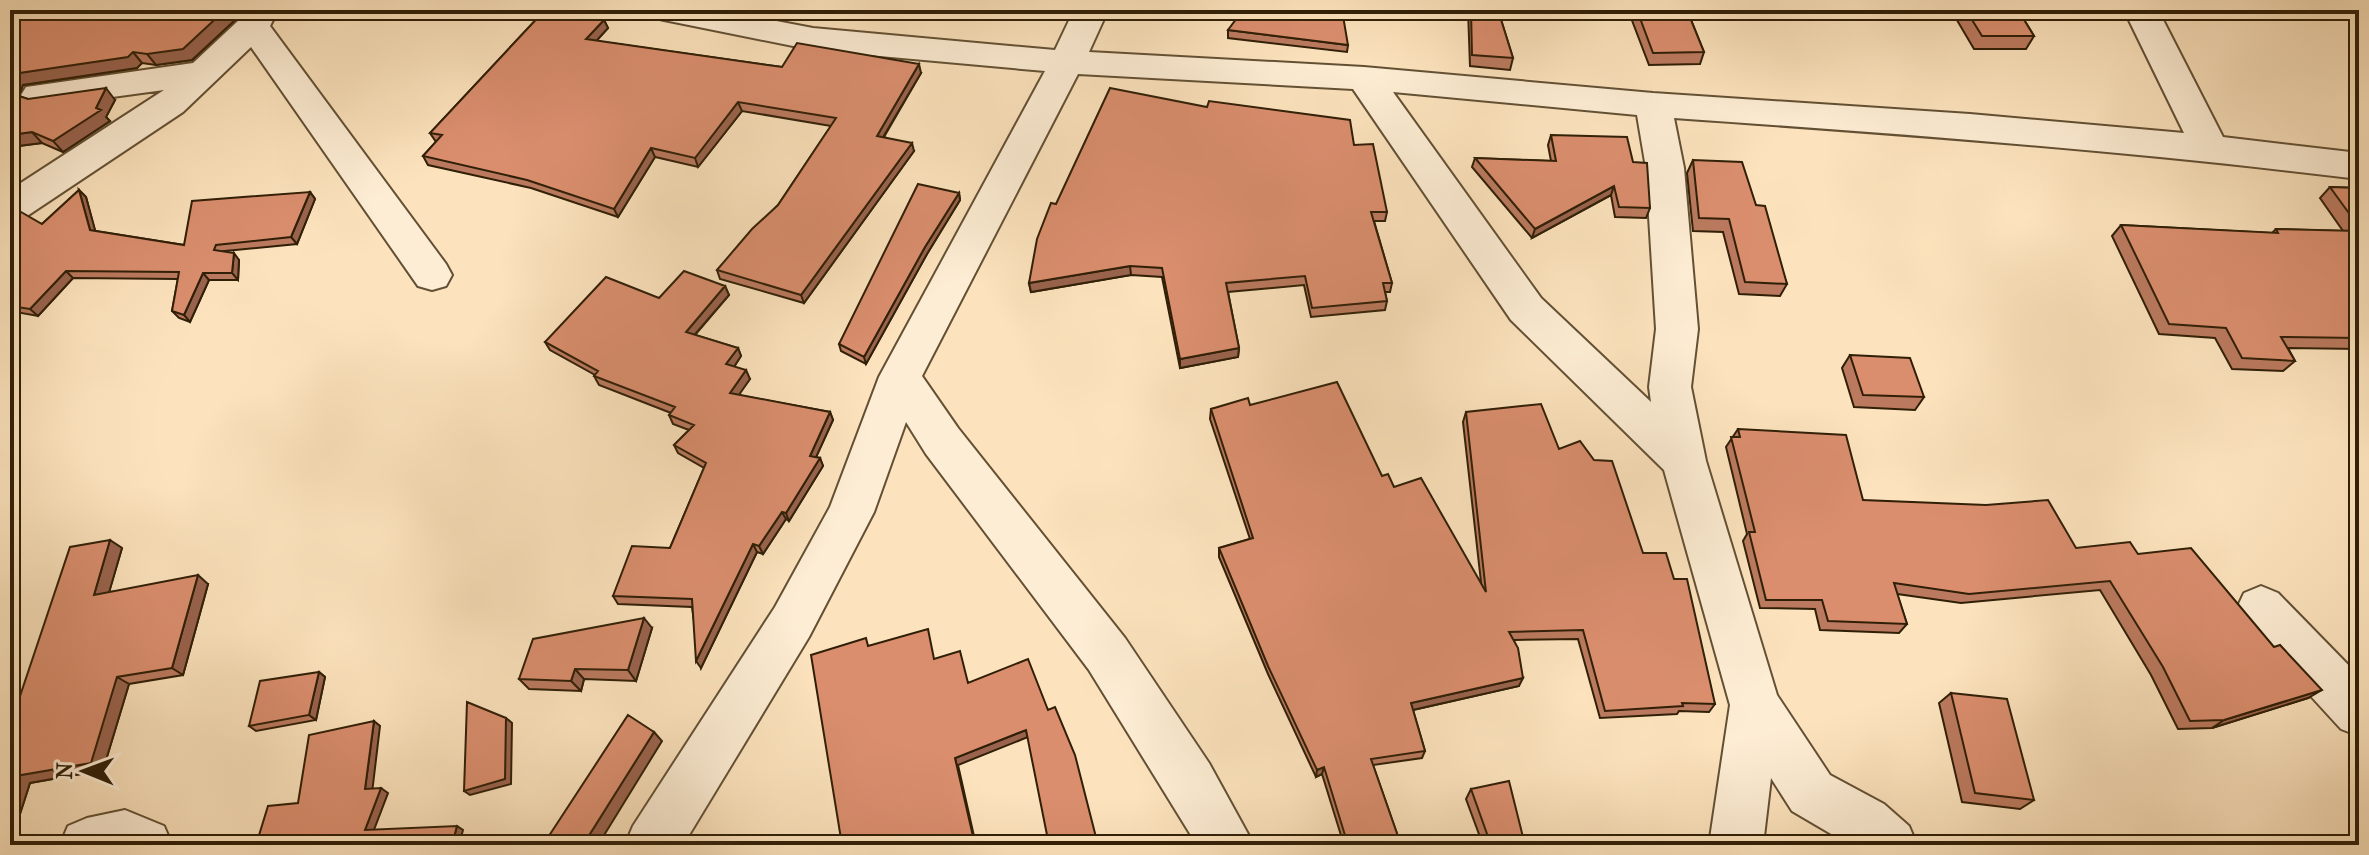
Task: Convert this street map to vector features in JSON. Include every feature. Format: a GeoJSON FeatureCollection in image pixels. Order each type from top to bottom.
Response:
{"type":"FeatureCollection","features":[{"type":"Feature","properties":{"kind":"street"},"geometry":{"type":"LineString","coordinates":[[664,10],[813,39],[1067,62],[1364,78],[1653,105],[1955,125],[2210,148],[2359,166]]}},
{"type":"Feature","properties":{"kind":"street"},"geometry":{"type":"LineString","coordinates":[[652,845],[792,622],[851,512],[900,377],[1067,62],[1091,10]]}},
{"type":"Feature","properties":{"kind":"street"},"geometry":{"type":"LineString","coordinates":[[2141,10],[2210,148]]}},
{"type":"Feature","properties":{"kind":"street"},"geometry":{"type":"LineString","coordinates":[[10,208],[170,104],[257,18],[432,275]]}},
{"type":"Feature","properties":{"kind":"street"},"geometry":{"type":"LineString","coordinates":[[39,95],[202,73]]}},
{"type":"Feature","properties":{"kind":"street"},"geometry":{"type":"LineString","coordinates":[[1364,78],[1526,309],[1684,461]]}},
{"type":"Feature","properties":{"kind":"street"},"geometry":{"type":"LineString","coordinates":[[1653,105],[1665,168],[1677,329],[1670,387],[1684,461],[1755,705],[1811,793],[1865,823],[1890,845]]}},
{"type":"Feature","properties":{"kind":"street"},"geometry":{"type":"LineString","coordinates":[[900,377],[942,441],[1107,654],[1190,781],[1227,845]]}},
{"type":"Feature","properties":{"kind":"street"},"geometry":{"type":"LineString","coordinates":[[2261,608],[2359,712]]}},
{"type":"Feature","properties":{"kind":"street"},"geometry":{"type":"LineString","coordinates":[[1736,845],[1755,705]]}},
{"type":"Feature","properties":{"kind":"street"},"geometry":{"type":"LineString","coordinates":[[87,845],[125,837],[145,845]]}},
{"type":"Feature","properties":{"kind":"building"},"geometry":{"type":"Polygon","coordinates":[[[10,10],[225,10],[183,49],[147,54],[133,52],[128,57],[13,74],[10,81],[10,10]]]}},
{"type":"Feature","properties":{"kind":"building"},"geometry":{"type":"Polygon","coordinates":[[[545,10],[598,10],[592,17],[604,20],[586,39],[782,67],[797,43],[919,64],[877,136],[912,143],[801,295],[717,270],[752,229],[778,205],[836,118],[738,102],[695,158],[651,148],[614,209],[527,180],[423,156],[442,135],[430,133],[545,10]]]}},
{"type":"Feature","properties":{"kind":"building"},"geometry":{"type":"Polygon","coordinates":[[[1243,10],[1342,10],[1348,45],[1228,30],[1243,10]]]}},
{"type":"Feature","properties":{"kind":"building"},"geometry":{"type":"Polygon","coordinates":[[[1471,10],[1498,10],[1513,58],[1472,55],[1471,10]]]}},
{"type":"Feature","properties":{"kind":"building"},"geometry":{"type":"Polygon","coordinates":[[[1637,10],[1687,10],[1704,52],[1653,53],[1637,10]]]}},
{"type":"Feature","properties":{"kind":"building"},"geometry":{"type":"Polygon","coordinates":[[[1966,10],[2018,10],[2034,36],[1982,36],[1966,10]]]}},
{"type":"Feature","properties":{"kind":"building"},"geometry":{"type":"Polygon","coordinates":[[[10,88],[15,95],[28,99],[106,88],[96,108],[101,110],[53,141],[32,132],[10,135],[10,88]]]}},
{"type":"Feature","properties":{"kind":"building"},"geometry":{"type":"Polygon","coordinates":[[[1110,88],[1207,107],[1209,101],[1350,120],[1354,145],[1373,144],[1387,212],[1371,212],[1392,283],[1383,283],[1387,301],[1312,308],[1305,276],[1226,283],[1239,348],[1180,359],[1162,268],[1130,266],[1029,283],[1037,239],[1051,203],[1056,204],[1110,88]]]}},
{"type":"Feature","properties":{"kind":"building"},"geometry":{"type":"Polygon","coordinates":[[[1551,135],[1627,137],[1633,162],[1647,163],[1650,208],[1619,207],[1614,186],[1535,229],[1475,158],[1556,161],[1551,135]]]}},
{"type":"Feature","properties":{"kind":"building"},"geometry":{"type":"Polygon","coordinates":[[[1693,160],[1742,162],[1756,205],[1765,206],[1787,284],[1745,282],[1729,219],[1699,218],[1693,160]]]}},
{"type":"Feature","properties":{"kind":"building"},"geometry":{"type":"Polygon","coordinates":[[[918,184],[959,193],[864,357],[839,344],[918,184]]]}},
{"type":"Feature","properties":{"kind":"building"},"geometry":{"type":"Polygon","coordinates":[[[2330,187],[2359,188],[2359,227],[2330,187]]]}},
{"type":"Feature","properties":{"kind":"building"},"geometry":{"type":"Polygon","coordinates":[[[79,190],[90,230],[184,245],[192,201],[310,192],[291,237],[216,245],[214,250],[234,253],[232,273],[203,273],[184,315],[172,311],[179,272],[66,271],[30,309],[10,306],[10,215],[21,212],[42,224],[79,190]]]}},
{"type":"Feature","properties":{"kind":"building"},"geometry":{"type":"Polygon","coordinates":[[[2121,225],[2278,233],[2276,229],[2359,231],[2359,338],[2281,337],[2295,361],[2242,358],[2226,328],[2169,324],[2121,225]]]}},
{"type":"Feature","properties":{"kind":"building"},"geometry":{"type":"Polygon","coordinates":[[[684,271],[725,286],[686,332],[738,348],[726,364],[746,370],[730,393],[830,412],[810,456],[820,458],[786,513],[782,512],[759,546],[753,544],[696,661],[692,599],[613,596],[632,546],[670,548],[706,463],[674,445],[694,425],[669,415],[675,407],[594,376],[598,371],[545,342],[606,277],[659,298],[684,271]]]}},
{"type":"Feature","properties":{"kind":"building"},"geometry":{"type":"Polygon","coordinates":[[[1850,355],[1910,358],[1924,397],[1863,395],[1850,355]]]}},
{"type":"Feature","properties":{"kind":"building"},"geometry":{"type":"Polygon","coordinates":[[[1337,382],[1382,476],[1388,474],[1394,487],[1421,478],[1486,592],[1466,412],[1541,404],[1559,449],[1580,441],[1594,460],[1612,461],[1643,553],[1666,553],[1674,579],[1687,579],[1715,704],[1682,703],[1683,706],[1605,711],[1583,630],[1509,632],[1518,648],[1523,678],[1411,703],[1425,751],[1371,759],[1401,845],[1348,845],[1324,767],[1317,770],[1268,666],[1219,548],[1253,538],[1211,409],[1248,398],[1250,405],[1337,382]]]}},
{"type":"Feature","properties":{"kind":"building"},"geometry":{"type":"Polygon","coordinates":[[[1738,429],[1846,435],[1863,500],[1986,505],[2048,500],[2076,548],[2130,542],[2138,554],[2191,548],[2274,647],[2280,645],[2322,690],[2224,720],[2190,721],[2163,667],[2110,581],[1969,594],[1894,583],[1907,624],[1828,621],[1822,600],[1766,600],[1749,532],[1755,532],[1731,437],[1740,437],[1738,429]]]}},
{"type":"Feature","properties":{"kind":"building"},"geometry":{"type":"Polygon","coordinates":[[[110,540],[94,595],[198,575],[172,668],[117,677],[91,763],[16,776],[10,796],[10,726],[70,547],[110,540]]]}},
{"type":"Feature","properties":{"kind":"building"},"geometry":{"type":"Polygon","coordinates":[[[644,618],[628,670],[575,669],[571,681],[519,679],[533,639],[644,618]]]}},
{"type":"Feature","properties":{"kind":"building"},"geometry":{"type":"Polygon","coordinates":[[[928,629],[934,659],[960,651],[968,683],[1028,659],[1048,710],[1055,707],[1075,755],[1098,845],[1049,845],[1026,730],[955,758],[975,845],[842,845],[811,655],[866,638],[868,646],[928,629]]]}},
{"type":"Feature","properties":{"kind":"building"},"geometry":{"type":"Polygon","coordinates":[[[319,672],[309,715],[249,726],[260,681],[319,672]]]}},
{"type":"Feature","properties":{"kind":"building"},"geometry":{"type":"Polygon","coordinates":[[[1951,693],[2007,699],[2034,800],[1975,793],[1951,693]]]}},
{"type":"Feature","properties":{"kind":"building"},"geometry":{"type":"Polygon","coordinates":[[[467,702],[506,718],[505,779],[464,791],[467,702]]]}},
{"type":"Feature","properties":{"kind":"building"},"geometry":{"type":"Polygon","coordinates":[[[628,715],[654,732],[583,845],[543,845],[628,715]]]}},
{"type":"Feature","properties":{"kind":"building"},"geometry":{"type":"Polygon","coordinates":[[[374,721],[365,789],[381,788],[365,830],[457,826],[452,845],[256,845],[268,806],[298,803],[309,735],[374,721]]]}},
{"type":"Feature","properties":{"kind":"building"},"geometry":{"type":"Polygon","coordinates":[[[1509,781],[1525,845],[1491,845],[1471,789],[1509,781]]]}}]}
